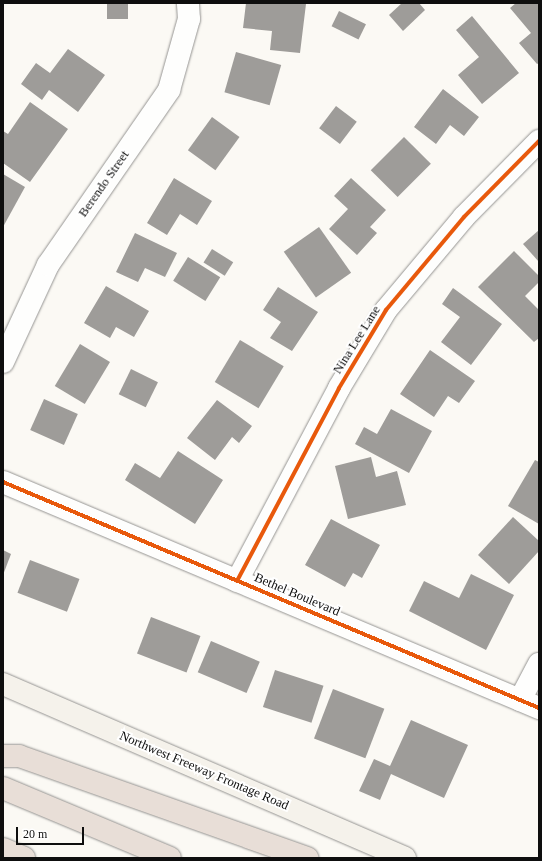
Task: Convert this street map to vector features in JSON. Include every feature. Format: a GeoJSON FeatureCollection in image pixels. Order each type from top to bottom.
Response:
{"type":"FeatureCollection","features":[{"type":"Feature","properties":{"kind":"highway"},"geometry":{"type":"LineString","coordinates":[[3,756],[19,756],[307,858]]}},
{"type":"Feature","properties":{"kind":"highway"},"geometry":{"type":"LineString","coordinates":[[3,788],[170,858]]}},
{"type":"Feature","properties":{"kind":"highway"},"geometry":{"type":"LineString","coordinates":[[3,849],[24,858]]}},
{"type":"Feature","properties":{"kind":"main road","name":"Northwest Freeway Frontage Road"},"geometry":{"type":"LineString","coordinates":[[3,684],[404,858]]}},
{"type":"Feature","properties":{"kind":"street","name":"Berendo Street"},"geometry":{"type":"LineString","coordinates":[[3,362],[48,265],[169,90],[189,19],[188,3]]}},
{"type":"Feature","properties":{"kind":"street","name":"Nina Lee Lane"},"geometry":{"type":"LineString","coordinates":[[237,581],[339,388],[386,310],[464,217],[539,140]]}},
{"type":"Feature","properties":{"kind":"street","name":"Bethel Boulevard"},"geometry":{"type":"LineString","coordinates":[[3,482],[529,704]]}},
{"type":"Feature","properties":{"kind":"street"},"geometry":{"type":"LineString","coordinates":[[529,704],[539,664]]}},
{"type":"Feature","properties":{"kind":"building"},"geometry":{"type":"Polygon","coordinates":[[[107,3],[128,3],[128,19],[107,19],[107,3]]]}},
{"type":"Feature","properties":{"kind":"building"},"geometry":{"type":"Polygon","coordinates":[[[246,3],[306,4],[300,53],[270,50],[272,31],[243,28],[246,3]]]}},
{"type":"Feature","properties":{"kind":"building"},"geometry":{"type":"Polygon","coordinates":[[[402,3],[419,3],[425,10],[403,31],[389,15],[402,3]]]}},
{"type":"Feature","properties":{"kind":"building"},"geometry":{"type":"Polygon","coordinates":[[[516,3],[539,3],[539,63],[537,64],[519,43],[531,33],[510,8],[516,3]]]}},
{"type":"Feature","properties":{"kind":"building"},"geometry":{"type":"Polygon","coordinates":[[[339,11],[366,24],[359,39],[332,26],[339,11]]]}},
{"type":"Feature","properties":{"kind":"building"},"geometry":{"type":"Polygon","coordinates":[[[472,16],[519,73],[482,104],[458,75],[479,57],[456,30],[472,16]]]}},
{"type":"Feature","properties":{"kind":"building"},"geometry":{"type":"Polygon","coordinates":[[[68,49],[105,75],[78,112],[49,90],[42,100],[21,84],[36,63],[50,73],[68,49]]]}},
{"type":"Feature","properties":{"kind":"building"},"geometry":{"type":"Polygon","coordinates":[[[236,52],[281,65],[270,105],[224,92],[236,52]]]}},
{"type":"Feature","properties":{"kind":"building"},"geometry":{"type":"Polygon","coordinates":[[[443,89],[479,117],[464,136],[450,125],[436,144],[414,127],[443,89]]]}},
{"type":"Feature","properties":{"kind":"building"},"geometry":{"type":"Polygon","coordinates":[[[30,102],[68,129],[30,182],[3,163],[3,131],[8,134],[30,102]]]}},
{"type":"Feature","properties":{"kind":"building"},"geometry":{"type":"Polygon","coordinates":[[[336,106],[357,122],[340,144],[319,128],[336,106]]]}},
{"type":"Feature","properties":{"kind":"building"},"geometry":{"type":"Polygon","coordinates":[[[212,117],[240,137],[215,170],[188,150],[212,117]]]}},
{"type":"Feature","properties":{"kind":"building"},"geometry":{"type":"Polygon","coordinates":[[[404,137],[431,164],[398,197],[371,170],[404,137]]]}},
{"type":"Feature","properties":{"kind":"building"},"geometry":{"type":"Polygon","coordinates":[[[3,174],[25,187],[3,227],[3,174]]]}},
{"type":"Feature","properties":{"kind":"building"},"geometry":{"type":"Polygon","coordinates":[[[174,178],[212,201],[197,225],[180,214],[167,235],[147,223],[174,178]]]}},
{"type":"Feature","properties":{"kind":"building"},"geometry":{"type":"Polygon","coordinates":[[[351,178],[386,210],[370,227],[377,233],[357,255],[329,229],[348,209],[334,196],[351,178]]]}},
{"type":"Feature","properties":{"kind":"building"},"geometry":{"type":"Polygon","coordinates":[[[319,227],[351,273],[316,298],[284,252],[319,227]]]}},
{"type":"Feature","properties":{"kind":"building"},"geometry":{"type":"Polygon","coordinates":[[[539,230],[539,262],[523,244],[539,230]]]}},
{"type":"Feature","properties":{"kind":"building"},"geometry":{"type":"Polygon","coordinates":[[[135,233],[177,253],[165,277],[145,268],[138,282],[116,272],[135,233]]]}},
{"type":"Feature","properties":{"kind":"building"},"geometry":{"type":"Polygon","coordinates":[[[212,249],[233,262],[225,276],[204,263],[212,249]]]}},
{"type":"Feature","properties":{"kind":"building"},"geometry":{"type":"Polygon","coordinates":[[[514,251],[539,276],[539,282],[525,296],[539,310],[539,338],[534,342],[478,287],[514,251]]]}},
{"type":"Feature","properties":{"kind":"building"},"geometry":{"type":"Polygon","coordinates":[[[188,257],[220,277],[205,301],[173,281],[188,257]]]}},
{"type":"Feature","properties":{"kind":"building"},"geometry":{"type":"Polygon","coordinates":[[[106,286],[149,311],[134,337],[116,327],[110,338],[84,323],[106,286]]]}},
{"type":"Feature","properties":{"kind":"building"},"geometry":{"type":"Polygon","coordinates":[[[278,287],[318,312],[292,351],[270,338],[281,322],[263,310],[278,287]]]}},
{"type":"Feature","properties":{"kind":"building"},"geometry":{"type":"Polygon","coordinates":[[[453,288],[502,324],[471,365],[441,342],[460,317],[442,304],[453,288]]]}},
{"type":"Feature","properties":{"kind":"building"},"geometry":{"type":"Polygon","coordinates":[[[240,340],[284,366],[258,408],[215,382],[240,340]]]}},
{"type":"Feature","properties":{"kind":"building"},"geometry":{"type":"Polygon","coordinates":[[[80,344],[110,362],[85,404],[55,386],[80,344]]]}},
{"type":"Feature","properties":{"kind":"building"},"geometry":{"type":"Polygon","coordinates":[[[430,350],[475,381],[459,403],[448,396],[434,417],[400,394],[430,350]]]}},
{"type":"Feature","properties":{"kind":"building"},"geometry":{"type":"Polygon","coordinates":[[[131,369],[158,382],[146,407],[119,394],[131,369]]]}},
{"type":"Feature","properties":{"kind":"building"},"geometry":{"type":"Polygon","coordinates":[[[44,399],[78,414],[64,445],[30,430],[44,399]]]}},
{"type":"Feature","properties":{"kind":"building"},"geometry":{"type":"Polygon","coordinates":[[[217,400],[252,426],[239,443],[232,437],[215,460],[187,438],[217,400]]]}},
{"type":"Feature","properties":{"kind":"building"},"geometry":{"type":"Polygon","coordinates":[[[391,409],[432,431],[409,473],[355,444],[364,427],[377,434],[391,409]]]}},
{"type":"Feature","properties":{"kind":"building"},"geometry":{"type":"Polygon","coordinates":[[[178,451],[223,480],[195,524],[125,480],[135,463],[160,478],[178,451]]]}},
{"type":"Feature","properties":{"kind":"building"},"geometry":{"type":"Polygon","coordinates":[[[371,457],[376,477],[397,471],[406,505],[348,519],[335,466],[371,457]]]}},
{"type":"Feature","properties":{"kind":"building"},"geometry":{"type":"Polygon","coordinates":[[[535,460],[539,462],[539,524],[508,506],[535,460]]]}},
{"type":"Feature","properties":{"kind":"building"},"geometry":{"type":"Polygon","coordinates":[[[513,517],[539,541],[539,551],[509,584],[478,555],[513,517]]]}},
{"type":"Feature","properties":{"kind":"building"},"geometry":{"type":"Polygon","coordinates":[[[331,519],[380,545],[362,578],[353,573],[345,587],[305,565],[331,519]]]}},
{"type":"Feature","properties":{"kind":"building"},"geometry":{"type":"Polygon","coordinates":[[[3,550],[11,554],[3,575],[3,550]]]}},
{"type":"Feature","properties":{"kind":"building"},"geometry":{"type":"Polygon","coordinates":[[[30,560],[79,579],[67,612],[17,593],[30,560]]]}},
{"type":"Feature","properties":{"kind":"building"},"geometry":{"type":"Polygon","coordinates":[[[471,574],[514,595],[486,650],[409,611],[424,581],[459,598],[471,574]]]}},
{"type":"Feature","properties":{"kind":"building"},"geometry":{"type":"Polygon","coordinates":[[[151,617],[200,636],[187,672],[137,653],[151,617]]]}},
{"type":"Feature","properties":{"kind":"building"},"geometry":{"type":"Polygon","coordinates":[[[211,641],[260,662],[247,693],[198,672],[211,641]]]}},
{"type":"Feature","properties":{"kind":"building"},"geometry":{"type":"Polygon","coordinates":[[[275,670],[324,686],[311,723],[263,707],[275,670]]]}},
{"type":"Feature","properties":{"kind":"building"},"geometry":{"type":"Polygon","coordinates":[[[333,689],[384,709],[365,758],[314,738],[333,689]]]}},
{"type":"Feature","properties":{"kind":"building"},"geometry":{"type":"Polygon","coordinates":[[[411,720],[468,745],[444,798],[391,774],[380,800],[359,791],[374,759],[390,766],[411,720]]]}},
{"type":"Feature","properties":{"kind":"cycle path"},"geometry":{"type":"LineString","coordinates":[[237,581],[339,388],[386,310],[464,217],[539,141]]}},
{"type":"Feature","properties":{"kind":"cycle path"},"geometry":{"type":"LineString","coordinates":[[3,482],[539,708]]}}]}
